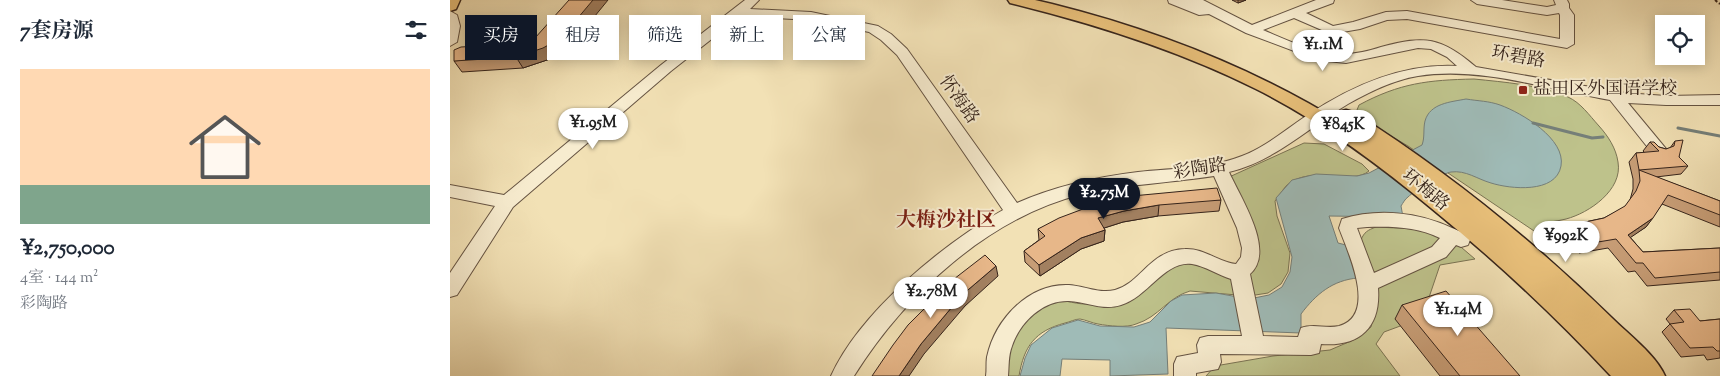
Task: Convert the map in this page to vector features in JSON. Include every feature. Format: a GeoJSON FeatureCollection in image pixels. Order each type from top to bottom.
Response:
{"type":"FeatureCollection","features":[{"type":"Feature","properties":{"kind":"main road","name":"环梅路"},"geometry":{"type":"LineString","coordinates":[[1016,0],[1104,24],[1193,55],[1325,112]]}},
{"type":"Feature","properties":{"kind":"main road","name":"环梅路"},"geometry":{"type":"LineString","coordinates":[[1054,0],[1134,23],[1208,48],[1286,82],[1325,112],[1393,156],[1530,256],[1576,298],[1652,376]]}},
{"type":"Feature","properties":{"kind":"main road","name":"环梅路"},"geometry":{"type":"LineString","coordinates":[[1438,190],[1628,376]]}},
{"type":"Feature","properties":{"kind":"street"},"geometry":{"type":"LineString","coordinates":[[450,289],[507,202],[666,68],[753,0]]}},
{"type":"Feature","properties":{"kind":"street"},"geometry":{"type":"LineString","coordinates":[[1174,0],[1310,54],[1332,58],[1362,58],[1413,43],[1431,44],[1454,54],[1472,71]]}},
{"type":"Feature","properties":{"kind":"street"},"geometry":{"type":"LineString","coordinates":[[1194,0],[1233,22]]}},
{"type":"Feature","properties":{"kind":"street"},"geometry":{"type":"LineString","coordinates":[[1251,30],[1328,0]]}},
{"type":"Feature","properties":{"kind":"street"},"geometry":{"type":"LineString","coordinates":[[1295,13],[1331,30],[1355,26],[1386,16],[1407,15],[1567,44],[1567,15],[1561,4],[1547,11],[1477,0]]}},
{"type":"Feature","properties":{"kind":"street"},"geometry":{"type":"LineString","coordinates":[[450,42],[453,26],[452,5]]}},
{"type":"Feature","properties":{"kind":"street","name":"怀海路"},"geometry":{"type":"LineString","coordinates":[[738,12],[811,16],[873,29],[886,37],[902,52],[1014,212]]}},
{"type":"Feature","properties":{"kind":"street","name":"环碧路"},"geometry":{"type":"LineString","coordinates":[[1325,112],[1365,88],[1396,77],[1431,70],[1472,71],[1514,77],[1616,97],[1720,100]]}},
{"type":"Feature","properties":{"kind":"street"},"geometry":{"type":"LineString","coordinates":[[1616,97],[1620,105],[1659,150]]}},
{"type":"Feature","properties":{"kind":"street","name":"彩陶路"},"geometry":{"type":"LineString","coordinates":[[842,376],[872,330],[923,276],[958,248],[1014,212],[1046,199],[1090,186],[1219,168],[1242,162],[1262,153],[1325,112]]}},
{"type":"Feature","properties":{"kind":"street"},"geometry":{"type":"LineString","coordinates":[[1219,168],[1244,224],[1251,246],[1251,259],[1241,278],[1254,345]]}},
{"type":"Feature","properties":{"kind":"street"},"geometry":{"type":"LineString","coordinates":[[450,191],[507,202]]}},
{"type":"Feature","properties":{"kind":"street"},"geometry":{"type":"LineString","coordinates":[[1185,376],[1185,364],[1210,362],[1208,346],[1311,346],[1308,334],[1341,335],[1357,329],[1366,320],[1370,306],[1368,284],[1348,228],[1349,224],[1354,222],[1398,221],[1435,228],[1457,238],[1439,252],[1368,284]]}},
{"type":"Feature","properties":{"kind":"street"},"geometry":{"type":"LineString","coordinates":[[997,376],[998,357],[1008,330],[1028,307],[1048,295],[1068,293],[1101,300],[1120,297],[1137,288],[1160,265],[1171,258],[1186,256],[1201,258],[1241,278]]}},
{"type":"Feature","properties":{"kind":"path"},"geometry":{"type":"LineString","coordinates":[[1715,0],[1720,4]]}},
{"type":"Feature","properties":{"kind":"green space"},"geometry":{"type":"Polygon","coordinates":[[[1474,79],[1546,90],[1568,97],[1577,103],[1605,134],[1611,143],[1618,162],[1615,182],[1603,199],[1585,212],[1575,216],[1543,223],[1540,235],[1408,146],[1355,115],[1359,105],[1401,87],[1442,80],[1474,79]]]}},
{"type":"Feature","properties":{"kind":"green space"},"geometry":{"type":"Polygon","coordinates":[[[1304,143],[1324,144],[1362,164],[1369,171],[1352,177],[1308,176],[1297,179],[1284,188],[1275,201],[1277,216],[1290,253],[1288,272],[1281,284],[1268,293],[1249,296],[1190,291],[1176,298],[1151,317],[1132,325],[1096,324],[1080,319],[1055,326],[1046,330],[1033,341],[1024,356],[1019,376],[1003,376],[1004,354],[1023,318],[1052,299],[1090,304],[1152,273],[1177,264],[1188,263],[1231,277],[1241,276],[1251,271],[1259,260],[1256,245],[1227,178],[1304,143]]]}},
{"type":"Feature","properties":{"kind":"green space"},"geometry":{"type":"Polygon","coordinates":[[[1376,227],[1417,229],[1448,236],[1475,259],[1440,265],[1422,318],[1384,332],[1376,344],[1400,376],[1206,376],[1215,366],[1273,356],[1330,350],[1358,338],[1371,327],[1375,309],[1361,240],[1363,235],[1376,227]]]}},
{"type":"Feature","properties":{"kind":"water"},"geometry":{"type":"Polygon","coordinates":[[[1466,99],[1500,105],[1520,114],[1541,128],[1557,146],[1561,156],[1561,166],[1557,175],[1551,181],[1542,185],[1520,188],[1499,185],[1467,174],[1451,172],[1442,175],[1407,198],[1401,206],[1403,217],[1329,216],[1338,243],[1350,246],[1358,278],[1333,285],[1319,294],[1301,314],[1301,333],[1166,328],[1168,374],[1110,376],[1110,360],[1062,359],[1060,376],[1020,376],[1031,345],[1052,328],[1078,320],[1100,326],[1134,327],[1150,322],[1171,301],[1182,295],[1216,293],[1249,299],[1269,295],[1282,287],[1290,272],[1292,257],[1276,198],[1292,180],[1316,174],[1357,176],[1369,173],[1422,145],[1425,121],[1431,110],[1442,104],[1466,99]]]}},
{"type":"Feature","properties":{"kind":"building"},"geometry":{"type":"Polygon","coordinates":[[[569,0],[593,0],[580,15],[556,15],[569,0]]]}},
{"type":"Feature","properties":{"kind":"building"},"geometry":{"type":"Polygon","coordinates":[[[547,25],[547,46],[537,50],[537,36],[547,25]]]}},
{"type":"Feature","properties":{"kind":"building"},"geometry":{"type":"Polygon","coordinates":[[[465,47],[465,60],[470,60],[454,61],[454,50],[465,47]]]}},
{"type":"Feature","properties":{"kind":"building"},"geometry":{"type":"Polygon","coordinates":[[[1683,140],[1679,157],[1688,166],[1639,170],[1636,153],[1659,151],[1650,142],[1654,142],[1659,147],[1666,149],[1674,146],[1675,141],[1683,140]]]}},
{"type":"Feature","properties":{"kind":"building"},"geometry":{"type":"Polygon","coordinates":[[[1639,170],[1720,201],[1720,215],[1668,195],[1653,218],[1628,235],[1643,252],[1720,248],[1720,272],[1655,278],[1643,263],[1636,263],[1616,239],[1586,244],[1571,225],[1604,218],[1625,206],[1636,191],[1640,181],[1639,170]]]}},
{"type":"Feature","properties":{"kind":"building"},"geometry":{"type":"Polygon","coordinates":[[[1217,188],[1221,200],[1159,205],[1098,218],[1105,230],[1081,238],[1039,265],[1024,251],[1045,236],[1038,229],[1059,218],[1091,206],[1132,196],[1217,188]]]}},
{"type":"Feature","properties":{"kind":"building"},"geometry":{"type":"Polygon","coordinates":[[[985,255],[996,266],[962,295],[921,344],[899,376],[872,376],[908,325],[954,279],[985,255]]]}},
{"type":"Feature","properties":{"kind":"building"},"geometry":{"type":"Polygon","coordinates":[[[1446,291],[1520,376],[1460,376],[1402,305],[1446,291]]]}},
{"type":"Feature","properties":{"kind":"building"},"geometry":{"type":"Polygon","coordinates":[[[1690,309],[1700,321],[1720,319],[1720,351],[1713,347],[1690,348],[1670,324],[1684,322],[1674,310],[1690,309]]]}},
{"type":"Feature","properties":{"kind":"waterway"},"geometry":{"type":"LineString","coordinates":[[1533,123],[1592,138],[1603,137]]}},
{"type":"Feature","properties":{"kind":"waterway"},"geometry":{"type":"LineString","coordinates":[[1678,128],[1720,136]]}},
{"type":"Feature","properties":{"kind":"place","name":"盐田区外国语学校"},"geometry":{"type":"Point","coordinates":[1523,90]}},
{"type":"Feature","properties":{"kind":"district","name":"大梅沙社区"},"geometry":{"type":"Point","coordinates":[946,221]}}]}
